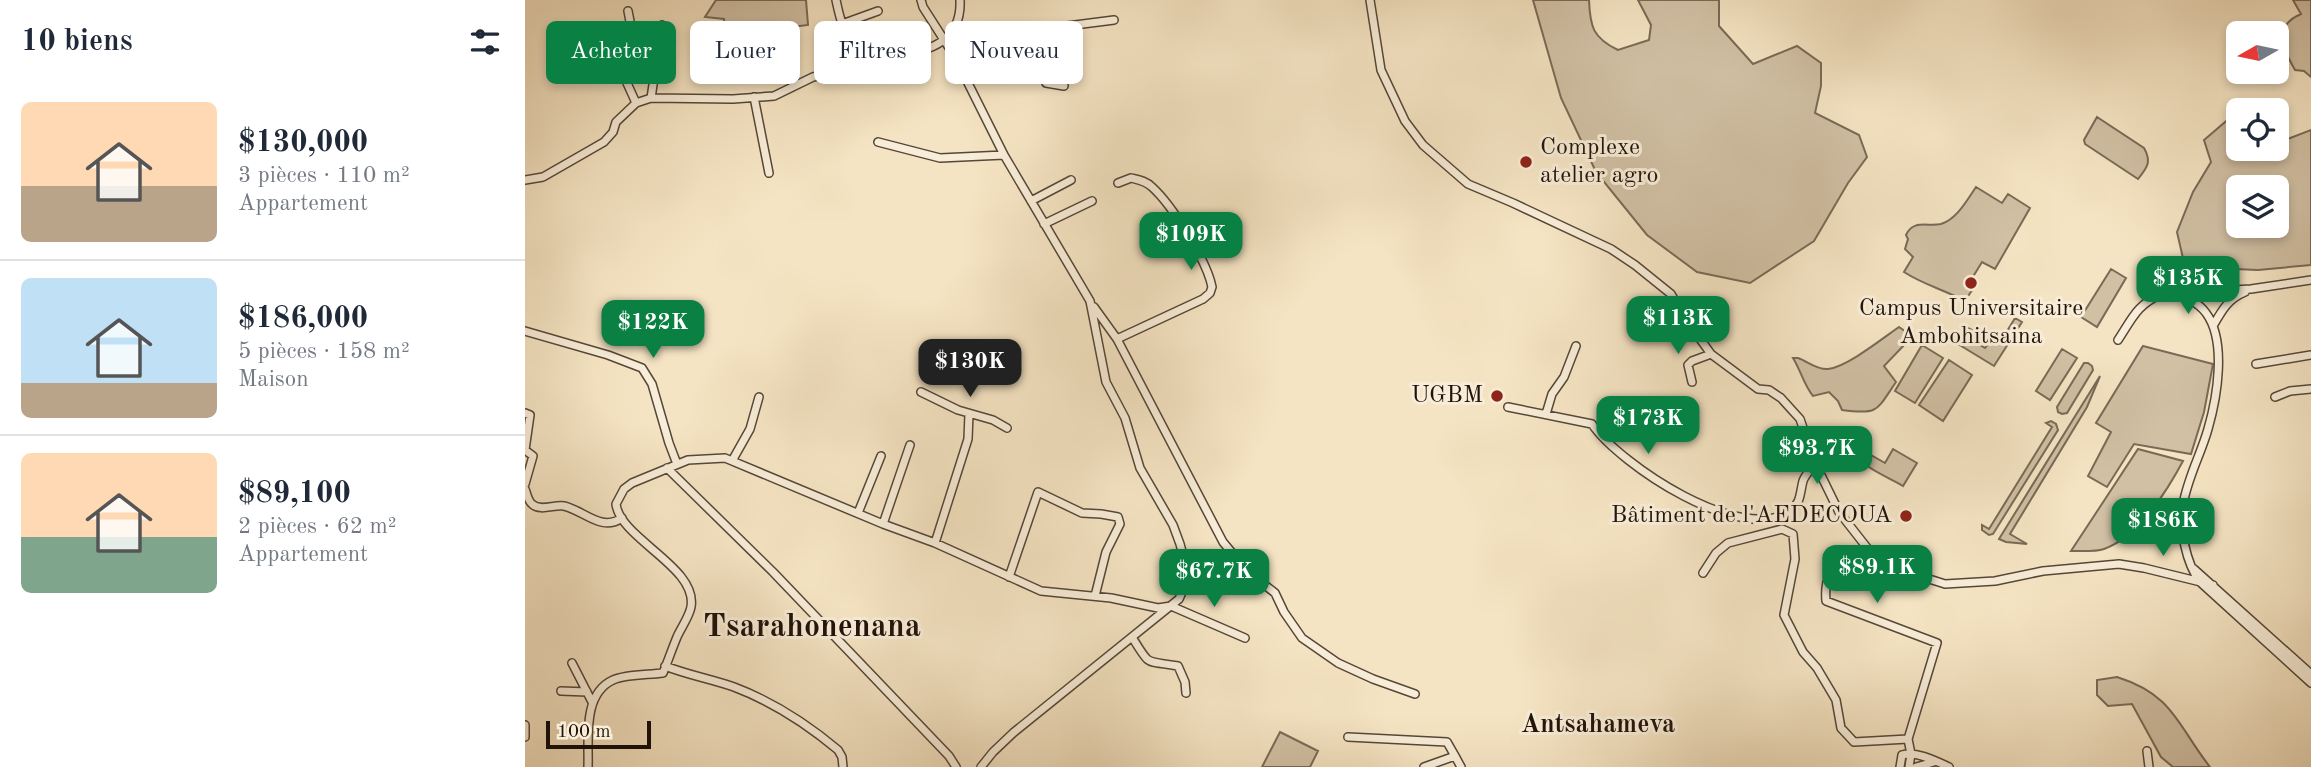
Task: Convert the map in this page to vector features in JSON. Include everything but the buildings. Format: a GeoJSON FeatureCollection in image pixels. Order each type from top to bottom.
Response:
{"type":"FeatureCollection","features":[{"type":"Feature","properties":{"kind":"street"},"geometry":{"type":"LineString","coordinates":[[836,0],[841,21]]}},
{"type":"Feature","properties":{"kind":"street"},"geometry":{"type":"LineString","coordinates":[[921,0],[944,40]]}},
{"type":"Feature","properties":{"kind":"street"},"geometry":{"type":"LineString","coordinates":[[931,48],[951,33],[959,18],[960,0]]}},
{"type":"Feature","properties":{"kind":"street"},"geometry":{"type":"LineString","coordinates":[[1370,0],[1381,70],[1405,121],[1423,145],[1468,184],[1513,202],[1611,249],[1671,294],[1691,328],[1711,354],[1758,388],[1769,390],[1781,398],[1800,419],[1815,463],[1839,512],[1868,549],[1904,571],[1945,584],[1995,581],[2043,571],[2119,564],[2213,585]]}},
{"type":"Feature","properties":{"kind":"street"},"geometry":{"type":"LineString","coordinates":[[628,11],[634,42],[628,83],[636,103]]}},
{"type":"Feature","properties":{"kind":"street"},"geometry":{"type":"LineString","coordinates":[[850,21],[878,11]]}},
{"type":"Feature","properties":{"kind":"street"},"geometry":{"type":"LineString","coordinates":[[1083,24],[1114,20]]}},
{"type":"Feature","properties":{"kind":"street"},"geometry":{"type":"LineString","coordinates":[[525,180],[543,177],[604,142],[613,132],[616,122],[636,103],[651,98],[774,96],[814,77]]}},
{"type":"Feature","properties":{"kind":"street"},"geometry":{"type":"LineString","coordinates":[[651,98],[653,84]]}},
{"type":"Feature","properties":{"kind":"street"},"geometry":{"type":"LineString","coordinates":[[968,84],[1004,155],[1044,224],[1090,301],[1117,339],[1223,542],[1247,571],[1275,593],[1284,612],[1303,638],[1338,663],[1415,694]]}},
{"type":"Feature","properties":{"kind":"street"},"geometry":{"type":"LineString","coordinates":[[1052,84],[1063,86]]}},
{"type":"Feature","properties":{"kind":"street"},"geometry":{"type":"LineString","coordinates":[[754,97],[769,173]]}},
{"type":"Feature","properties":{"kind":"street"},"geometry":{"type":"LineString","coordinates":[[878,142],[940,158],[1004,155]]}},
{"type":"Feature","properties":{"kind":"street"},"geometry":{"type":"LineString","coordinates":[[1117,339],[1203,299],[1212,287],[1174,212],[1151,186],[1132,178],[1118,183]]}},
{"type":"Feature","properties":{"kind":"street"},"geometry":{"type":"LineString","coordinates":[[1031,201],[1071,180]]}},
{"type":"Feature","properties":{"kind":"street"},"geometry":{"type":"LineString","coordinates":[[1044,224],[1093,201]]}},
{"type":"Feature","properties":{"kind":"street"},"geometry":{"type":"LineString","coordinates":[[2118,340],[2139,307],[2162,294],[2252,289],[2311,280]]}},
{"type":"Feature","properties":{"kind":"street"},"geometry":{"type":"LineString","coordinates":[[2213,326],[2224,306],[2233,297],[2252,289]]}},
{"type":"Feature","properties":{"kind":"street"},"geometry":{"type":"LineString","coordinates":[[2175,293],[2191,300],[2206,312],[2213,326],[2218,354],[2217,385],[2208,429],[2182,508],[2183,531],[2191,567],[2200,582],[2311,683]]}},
{"type":"Feature","properties":{"kind":"street"},"geometry":{"type":"LineString","coordinates":[[981,767],[1013,733],[1171,606],[1183,594],[1186,583],[1185,563],[1173,525],[1144,476],[1125,418],[1106,382],[1090,301]]}},
{"type":"Feature","properties":{"kind":"street"},"geometry":{"type":"LineString","coordinates":[[525,331],[608,355],[642,368],[652,384],[677,464]]}},
{"type":"Feature","properties":{"kind":"street"},"geometry":{"type":"LineString","coordinates":[[1546,414],[1552,394],[1564,377],[1576,346]]}},
{"type":"Feature","properties":{"kind":"street"},"geometry":{"type":"LineString","coordinates":[[1692,382],[1688,365],[1711,354]]}},
{"type":"Feature","properties":{"kind":"street"},"geometry":{"type":"LineString","coordinates":[[2256,364],[2311,355]]}},
{"type":"Feature","properties":{"kind":"street"},"geometry":{"type":"LineString","coordinates":[[2275,397],[2290,391],[2311,389]]}},
{"type":"Feature","properties":{"kind":"street"},"geometry":{"type":"LineString","coordinates":[[921,392],[1007,428]]}},
{"type":"Feature","properties":{"kind":"street"},"geometry":{"type":"LineString","coordinates":[[732,461],[750,429],[759,397]]}},
{"type":"Feature","properties":{"kind":"street"},"geometry":{"type":"LineString","coordinates":[[1508,407],[1592,424],[1602,439],[1671,489],[1700,506],[1752,520],[1772,518],[1791,511],[1799,501],[1804,480],[1815,463]]}},
{"type":"Feature","properties":{"kind":"street"},"geometry":{"type":"LineString","coordinates":[[525,413],[530,415],[525,450],[533,456],[525,487],[529,503],[535,507],[562,505],[606,523],[622,517]]}},
{"type":"Feature","properties":{"kind":"street"},"geometry":{"type":"LineString","coordinates":[[935,543],[968,439],[969,414]]}},
{"type":"Feature","properties":{"kind":"street"},"geometry":{"type":"LineString","coordinates":[[883,524],[910,445]]}},
{"type":"Feature","properties":{"kind":"street"},"geometry":{"type":"LineString","coordinates":[[858,513],[881,456]]}},
{"type":"Feature","properties":{"kind":"street"},"geometry":{"type":"LineString","coordinates":[[588,767],[592,702],[599,690],[614,679],[663,673],[691,609],[688,588],[678,573],[648,546],[622,517],[616,504],[627,486],[688,460],[713,458],[732,461],[935,543],[1041,591],[1095,596],[1158,608],[1171,606],[1245,638]]}},
{"type":"Feature","properties":{"kind":"street"},"geometry":{"type":"LineString","coordinates":[[667,468],[773,572],[949,756],[956,767]]}},
{"type":"Feature","properties":{"kind":"street"},"geometry":{"type":"LineString","coordinates":[[1009,577],[1038,492],[1082,513],[1118,517],[1120,524],[1106,552],[1095,596]]}},
{"type":"Feature","properties":{"kind":"street"},"geometry":{"type":"LineString","coordinates":[[1703,573],[1716,553],[1728,543],[1782,529],[1793,534],[1795,559],[1784,615],[1803,652],[1817,668],[1836,700],[1841,728],[1854,742],[1908,739]]}},
{"type":"Feature","properties":{"kind":"street"},"geometry":{"type":"LineString","coordinates":[[1848,557],[1831,571],[1825,585],[1826,601],[1937,643],[1908,739],[1911,754],[1909,767]]}},
{"type":"Feature","properties":{"kind":"street"},"geometry":{"type":"LineString","coordinates":[[2191,567],[2311,674]]}},
{"type":"Feature","properties":{"kind":"street"},"geometry":{"type":"LineString","coordinates":[[1132,637],[1146,660],[1178,666],[1187,693]]}},
{"type":"Feature","properties":{"kind":"street"},"geometry":{"type":"LineString","coordinates":[[572,663],[592,702]]}},
{"type":"Feature","properties":{"kind":"street"},"geometry":{"type":"LineString","coordinates":[[666,666],[735,688],[778,708],[838,750],[843,767]]}},
{"type":"Feature","properties":{"kind":"street"},"geometry":{"type":"LineString","coordinates":[[561,691],[587,692]]}},
{"type":"Feature","properties":{"kind":"street"},"geometry":{"type":"LineString","coordinates":[[525,725],[525,737]]}},
{"type":"Feature","properties":{"kind":"street"},"geometry":{"type":"LineString","coordinates":[[1348,737],[1447,742],[1461,767]]}},
{"type":"Feature","properties":{"kind":"street"},"geometry":{"type":"LineString","coordinates":[[2147,751],[2149,767]]}},
{"type":"Feature","properties":{"kind":"street"},"geometry":{"type":"LineString","coordinates":[[1900,767],[1902,755],[1911,754],[1949,767]]}},
{"type":"Feature","properties":{"kind":"street"},"geometry":{"type":"LineString","coordinates":[[1425,767],[1455,757]]}},
{"type":"Feature","properties":{"kind":"street"},"geometry":{"type":"LineString","coordinates":[[1916,767],[1938,762]]}},
{"type":"Feature","properties":{"kind":"shaded area"},"geometry":{"type":"Polygon","coordinates":[[[716,0],[806,0],[808,25],[800,26],[800,21],[724,21],[705,17],[716,0]]]}},
{"type":"Feature","properties":{"kind":"shaded area"},"geometry":{"type":"Polygon","coordinates":[[[1533,0],[1589,0],[1590,18],[1595,31],[1603,41],[1618,50],[1649,40],[1651,25],[1638,0],[1719,0],[1719,26],[1753,64],[1797,46],[1821,63],[1821,86],[1815,113],[1859,135],[1867,157],[1848,183],[1814,241],[1750,283],[1697,272],[1647,235],[1596,172],[1561,98],[1533,0]]]}},
{"type":"Feature","properties":{"kind":"shaded area"},"geometry":{"type":"Polygon","coordinates":[[[2293,0],[2311,0],[2311,77],[2304,71],[2295,70],[2289,58],[2289,22],[2301,14],[2293,0]]]}},
{"type":"Feature","properties":{"kind":"shaded area"},"geometry":{"type":"Polygon","coordinates":[[[2097,117],[2144,148],[2148,157],[2147,165],[2138,179],[2085,144],[2084,140],[2097,117]]]}},
{"type":"Feature","properties":{"kind":"shaded area"},"geometry":{"type":"Polygon","coordinates":[[[2226,121],[2226,161],[2289,161],[2289,138],[2311,130],[2311,265],[2258,270],[2185,267],[2177,232],[2193,192],[2211,162],[2204,140],[2226,121]]]}},
{"type":"Feature","properties":{"kind":"shaded area"},"geometry":{"type":"Polygon","coordinates":[[[1976,187],[2002,203],[2008,194],[2030,208],[1995,269],[1982,262],[1971,280],[1976,284],[1965,301],[1904,272],[1913,257],[1905,249],[1908,239],[1906,235],[1917,225],[1947,222],[1961,209],[1976,187]]]}},
{"type":"Feature","properties":{"kind":"shaded area"},"geometry":{"type":"Polygon","coordinates":[[[2111,269],[2126,278],[2097,327],[2081,317],[2111,269]]]}},
{"type":"Feature","properties":{"kind":"shaded area"},"geometry":{"type":"Polygon","coordinates":[[[2015,318],[2022,322],[1994,366],[1958,344],[1968,328],[1974,331],[1970,339],[1985,348],[1994,337],[2001,341],[2015,318]]]}},
{"type":"Feature","properties":{"kind":"shaded area"},"geometry":{"type":"Polygon","coordinates":[[[1899,327],[1909,334],[1908,341],[1884,366],[1896,382],[1880,405],[1870,411],[1842,410],[1829,392],[1813,396],[1793,358],[1820,368],[1836,367],[1899,327]]]}},
{"type":"Feature","properties":{"kind":"shaded area"},"geometry":{"type":"Polygon","coordinates":[[[1922,345],[1943,358],[1915,403],[1895,391],[1922,345]]]}},
{"type":"Feature","properties":{"kind":"shaded area"},"geometry":{"type":"Polygon","coordinates":[[[2143,346],[2213,364],[2204,412],[2191,454],[2134,444],[2107,487],[2088,476],[2111,432],[2096,423],[2143,346]]]}},
{"type":"Feature","properties":{"kind":"shaded area"},"geometry":{"type":"Polygon","coordinates":[[[2062,349],[2077,358],[2050,400],[2036,391],[2062,349]]]}},
{"type":"Feature","properties":{"kind":"shaded area"},"geometry":{"type":"Polygon","coordinates":[[[1949,360],[1972,375],[1943,421],[1919,405],[1949,360]]]}},
{"type":"Feature","properties":{"kind":"shaded area"},"geometry":{"type":"Polygon","coordinates":[[[2084,363],[2092,366],[2093,370],[2067,413],[2062,414],[2057,407],[2084,363]]]}},
{"type":"Feature","properties":{"kind":"shaded area"},"geometry":{"type":"Polygon","coordinates":[[[2100,376],[2087,407],[2010,534],[2027,544],[1999,539],[2100,376]]]}},
{"type":"Feature","properties":{"kind":"shaded area"},"geometry":{"type":"Polygon","coordinates":[[[2051,421],[2056,424],[2058,430],[1993,534],[1989,535],[1982,530],[1982,525],[1989,529],[2052,427],[2046,423],[2051,421]]]}},
{"type":"Feature","properties":{"kind":"shaded area"},"geometry":{"type":"Polygon","coordinates":[[[1893,449],[1917,463],[1903,486],[1869,467],[1861,458],[1862,450],[1885,463],[1893,449]]]}},
{"type":"Feature","properties":{"kind":"shaded area"},"geometry":{"type":"Polygon","coordinates":[[[2138,449],[2183,461],[2150,512],[2117,543],[2093,551],[2071,551],[2138,449]]]}},
{"type":"Feature","properties":{"kind":"shaded area"},"geometry":{"type":"Polygon","coordinates":[[[2117,677],[2136,684],[2163,702],[2210,767],[2173,767],[2161,757],[2132,704],[2108,706],[2097,695],[2097,680],[2117,677]]]}},
{"type":"Feature","properties":{"kind":"shaded area"},"geometry":{"type":"Polygon","coordinates":[[[1280,732],[1318,751],[1310,767],[1262,767],[1280,732]]]}},
{"type":"Feature","properties":{"kind":"place","name":"Complexe atelier agro"},"geometry":{"type":"Point","coordinates":[1526,162]}},
{"type":"Feature","properties":{"kind":"place","name":"Campus Universitaire Ambohitsaina"},"geometry":{"type":"Point","coordinates":[1971,283]}},
{"type":"Feature","properties":{"kind":"place","name":"UGBM"},"geometry":{"type":"Point","coordinates":[1497,396]}},
{"type":"Feature","properties":{"kind":"place","name":"Bâtiment de l'AEDECOUA"},"geometry":{"type":"Point","coordinates":[1906,516]}},
{"type":"Feature","properties":{"kind":"district","name":"Tsarahonenana"},"geometry":{"type":"Point","coordinates":[812,628]}},
{"type":"Feature","properties":{"kind":"district","name":"Antsahameva"},"geometry":{"type":"Point","coordinates":[1598,725]}}]}
